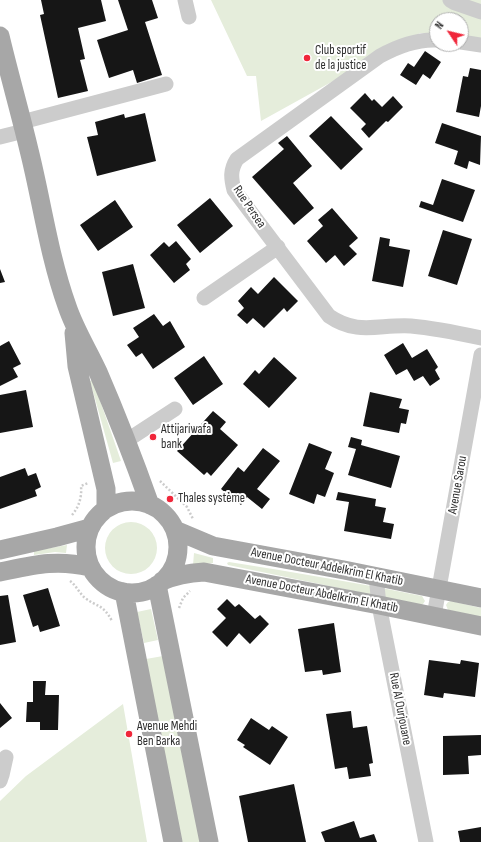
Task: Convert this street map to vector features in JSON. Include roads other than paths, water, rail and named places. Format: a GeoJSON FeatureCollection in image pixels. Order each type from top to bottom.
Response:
{"type":"FeatureCollection","features":[{"type":"Feature","properties":{"kind":"main road"},"geometry":{"type":"LineString","coordinates":[[0,36],[29,150],[57,276],[74,327],[96,367],[135,462],[150,505]]}},
{"type":"Feature","properties":{"kind":"main road"},"geometry":{"type":"LineString","coordinates":[[74,327],[77,366],[106,489],[106,509]]}},
{"type":"Feature","properties":{"kind":"main road"},"geometry":{"type":"LineString","coordinates":[[139,501],[150,505],[161,511],[175,530],[178,539],[177,558],[174,566],[160,583],[141,592],[124,592],[113,589],[104,584],[90,567],[86,554],[86,541],[90,528],[97,517],[116,503],[139,501]]}},
{"type":"Feature","properties":{"kind":"main road"},"geometry":{"type":"LineString","coordinates":[[0,550],[90,528]]}},
{"type":"Feature","properties":{"kind":"main road","name":"Avenue Docteur Addelkrim El Khatib"},"geometry":{"type":"LineString","coordinates":[[175,530],[213,546],[376,576],[481,598]]}},
{"type":"Feature","properties":{"kind":"main road"},"geometry":{"type":"LineString","coordinates":[[0,572],[53,562],[66,562],[90,567]]}},
{"type":"Feature","properties":{"kind":"main road","name":"Avenue Docteur Abdelkrim El Khatib"},"geometry":{"type":"LineString","coordinates":[[160,583],[176,576],[204,572],[481,626]]}},
{"type":"Feature","properties":{"kind":"main road"},"geometry":{"type":"LineString","coordinates":[[160,583],[209,842]]}},
{"type":"Feature","properties":{"kind":"main road"},"geometry":{"type":"LineString","coordinates":[[124,592],[173,842]]}},
{"type":"Feature","properties":{"kind":"street"},"geometry":{"type":"LineString","coordinates":[[185,0],[189,17]]}},
{"type":"Feature","properties":{"kind":"street"},"geometry":{"type":"LineString","coordinates":[[450,0],[455,3],[480,8]]}},
{"type":"Feature","properties":{"kind":"street","name":"Rue Persea"},"geometry":{"type":"LineString","coordinates":[[429,40],[418,41],[402,46],[380,56],[236,159],[231,174],[231,180],[234,190],[329,316],[342,323],[362,328],[395,326],[430,328],[481,338]]}},
{"type":"Feature","properties":{"kind":"street"},"geometry":{"type":"LineString","coordinates":[[469,43],[481,45]]}},
{"type":"Feature","properties":{"kind":"street"},"geometry":{"type":"LineString","coordinates":[[0,137],[23,127],[166,84]]}},
{"type":"Feature","properties":{"kind":"street"},"geometry":{"type":"LineString","coordinates":[[204,298],[278,247]]}},
{"type":"Feature","properties":{"kind":"street","name":"Avenue Sarou"},"geometry":{"type":"LineString","coordinates":[[434,616],[481,355]]}},
{"type":"Feature","properties":{"kind":"street"},"geometry":{"type":"LineString","coordinates":[[126,441],[175,409]]}},
{"type":"Feature","properties":{"kind":"street","name":"Rue Al Ourjouane"},"geometry":{"type":"LineString","coordinates":[[376,576],[379,605],[426,842]]}},
{"type":"Feature","properties":{"kind":"street"},"geometry":{"type":"LineString","coordinates":[[0,781],[6,757]]}},
{"type":"Feature","properties":{"kind":"place","name":"Club sportif de la justice"},"geometry":{"type":"Point","coordinates":[307,58]}},
{"type":"Feature","properties":{"kind":"place","name":"Attijariwafa bank"},"geometry":{"type":"Point","coordinates":[153,437]}},
{"type":"Feature","properties":{"kind":"place","name":"Thales système"},"geometry":{"type":"Point","coordinates":[170,499]}},
{"type":"Feature","properties":{"kind":"place","name":"Avenue Mehdi Ben Barka"},"geometry":{"type":"Point","coordinates":[129,734]}}]}
